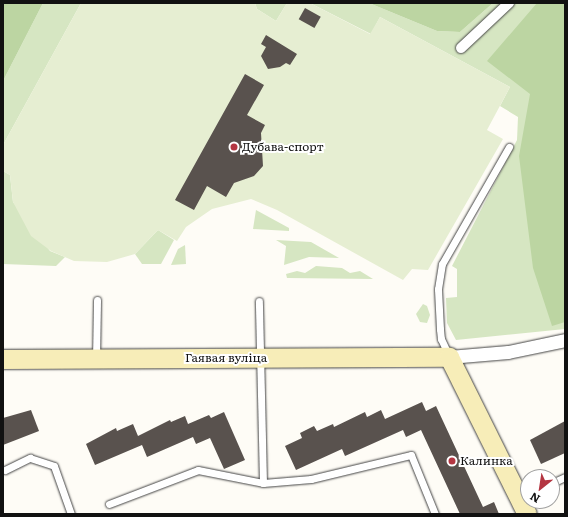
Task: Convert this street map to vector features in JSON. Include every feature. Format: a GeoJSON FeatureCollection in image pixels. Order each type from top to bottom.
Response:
{"type":"FeatureCollection","features":[{"type":"Feature","properties":{"kind":"main road","name":"Гаявая вуліца"},"geometry":{"type":"LineString","coordinates":[[3,359],[449,356]]}},
{"type":"Feature","properties":{"kind":"main road"},"geometry":{"type":"LineString","coordinates":[[449,356],[520,489]]}},
{"type":"Feature","properties":{"kind":"street"},"geometry":{"type":"LineString","coordinates":[[461,48],[509,3]]}},
{"type":"Feature","properties":{"kind":"street","name":"Гаявая вуліца"},"geometry":{"type":"LineString","coordinates":[[449,356],[508,352],[565,340]]}},
{"type":"Feature","properties":{"kind":"lane"},"geometry":{"type":"LineString","coordinates":[[449,356],[441,339],[440,329],[438,289],[442,264],[509,147]]}},
{"type":"Feature","properties":{"kind":"lane"},"geometry":{"type":"LineString","coordinates":[[96,359],[97,300]]}},
{"type":"Feature","properties":{"kind":"lane"},"geometry":{"type":"LineString","coordinates":[[259,301],[259,358],[263,483]]}},
{"type":"Feature","properties":{"kind":"lane"},"geometry":{"type":"LineString","coordinates":[[109,504],[198,470],[263,483],[311,479],[411,455],[435,514]]}},
{"type":"Feature","properties":{"kind":"lane"},"geometry":{"type":"LineString","coordinates":[[5,470],[30,458],[54,466],[71,514]]}},
{"type":"Feature","properties":{"kind":"green space"},"geometry":{"type":"Polygon","coordinates":[[[3,3],[43,3],[3,81],[3,3]]]}},
{"type":"Feature","properties":{"kind":"green space"},"geometry":{"type":"Polygon","coordinates":[[[43,3],[81,3],[3,145],[3,81],[43,3]]]}},
{"type":"Feature","properties":{"kind":"green space"},"geometry":{"type":"Polygon","coordinates":[[[81,3],[255,3],[257,9],[276,21],[287,3],[310,3],[370,34],[380,17],[510,87],[487,130],[503,139],[428,270],[412,269],[403,280],[277,210],[251,199],[212,209],[186,227],[177,241],[158,230],[135,254],[107,262],[74,261],[51,251],[31,236],[13,202],[10,175],[3,171],[3,145],[81,3]]]}},
{"type":"Feature","properties":{"kind":"green space"},"geometry":{"type":"Polygon","coordinates":[[[255,3],[287,3],[276,21],[257,9],[255,3]]]}},
{"type":"Feature","properties":{"kind":"green space"},"geometry":{"type":"Polygon","coordinates":[[[310,3],[369,3],[437,31],[460,32],[493,3],[565,3],[565,329],[456,340],[447,323],[446,298],[457,297],[457,269],[452,266],[517,140],[518,117],[500,106],[510,87],[380,17],[371,34],[310,3]]]}},
{"type":"Feature","properties":{"kind":"green space"},"geometry":{"type":"Polygon","coordinates":[[[369,3],[493,3],[460,32],[437,31],[369,3]]]}},
{"type":"Feature","properties":{"kind":"green space"},"geometry":{"type":"Polygon","coordinates":[[[537,3],[565,3],[565,322],[552,326],[533,268],[519,156],[530,94],[487,61],[537,3]]]}},
{"type":"Feature","properties":{"kind":"green space"},"geometry":{"type":"Polygon","coordinates":[[[3,171],[10,175],[13,202],[50,251],[65,257],[56,266],[3,264],[3,171]]]}},
{"type":"Feature","properties":{"kind":"green space"},"geometry":{"type":"Polygon","coordinates":[[[256,210],[289,228],[289,231],[253,229],[256,210]]]}},
{"type":"Feature","properties":{"kind":"green space"},"geometry":{"type":"Polygon","coordinates":[[[158,230],[174,240],[161,264],[142,264],[135,254],[158,230]]]}},
{"type":"Feature","properties":{"kind":"green space"},"geometry":{"type":"Polygon","coordinates":[[[276,240],[311,242],[339,258],[309,257],[284,265],[286,246],[276,240]]]}},
{"type":"Feature","properties":{"kind":"green space"},"geometry":{"type":"Polygon","coordinates":[[[185,245],[186,264],[171,265],[178,249],[185,245]]]}},
{"type":"Feature","properties":{"kind":"green space"},"geometry":{"type":"Polygon","coordinates":[[[316,266],[342,268],[350,273],[360,271],[373,279],[287,278],[286,274],[297,271],[305,273],[316,266]]]}},
{"type":"Feature","properties":{"kind":"green space"},"geometry":{"type":"Polygon","coordinates":[[[423,304],[427,306],[430,315],[427,323],[420,322],[416,314],[423,304]]]}},
{"type":"Feature","properties":{"kind":"building"},"geometry":{"type":"Polygon","coordinates":[[[305,8],[321,17],[314,28],[299,19],[305,8]]]}},
{"type":"Feature","properties":{"kind":"building"},"geometry":{"type":"Polygon","coordinates":[[[266,35],[297,54],[290,65],[286,63],[280,67],[268,69],[261,56],[266,47],[261,44],[266,35]]]}},
{"type":"Feature","properties":{"kind":"building","name":"Дубава-спорт"},"geometry":{"type":"Polygon","coordinates":[[[245,74],[264,85],[247,115],[265,125],[261,133],[263,166],[254,176],[234,183],[226,197],[207,186],[194,210],[175,200],[245,74]]]}},
{"type":"Feature","properties":{"kind":"building"},"geometry":{"type":"Polygon","coordinates":[[[422,402],[426,411],[436,406],[483,507],[494,502],[499,514],[460,514],[421,430],[406,437],[403,430],[345,456],[342,449],[296,470],[285,446],[302,438],[300,433],[314,426],[317,431],[333,424],[334,427],[365,412],[367,417],[381,410],[385,419],[422,402]]]}},
{"type":"Feature","properties":{"kind":"building"},"geometry":{"type":"Polygon","coordinates":[[[31,410],[39,431],[3,445],[3,418],[31,410]]]}},
{"type":"Feature","properties":{"kind":"building"},"geometry":{"type":"Polygon","coordinates":[[[224,412],[245,460],[224,469],[210,438],[196,444],[193,437],[147,457],[142,445],[95,465],[86,444],[116,428],[117,431],[133,424],[138,436],[170,420],[171,422],[185,416],[188,424],[209,415],[211,418],[224,412]]]}},
{"type":"Feature","properties":{"kind":"building"},"geometry":{"type":"Polygon","coordinates":[[[565,421],[565,453],[541,464],[530,440],[565,421]]]}},
{"type":"Feature","properties":{"kind":"place","name":"Дубава-спорт"},"geometry":{"type":"Point","coordinates":[234,147]}},
{"type":"Feature","properties":{"kind":"place","name":"Калинка"},"geometry":{"type":"Point","coordinates":[452,461]}}]}
